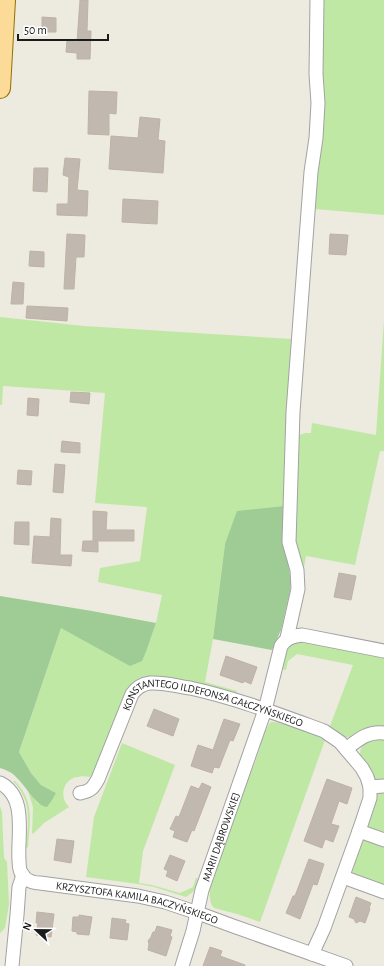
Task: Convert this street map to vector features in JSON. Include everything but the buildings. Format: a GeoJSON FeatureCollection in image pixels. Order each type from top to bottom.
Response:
{"type":"FeatureCollection","features":[{"type":"Feature","properties":{"kind":"main road"},"geometry":{"type":"LineString","coordinates":[[0,88],[5,0]]}},
{"type":"Feature","properties":{"kind":"street","name":"MARII DĄBROWSKIEJ"},"geometry":{"type":"LineString","coordinates":[[182,966],[193,931],[204,884],[265,710],[281,646],[287,638],[298,589],[297,570],[289,542],[289,534],[293,412],[311,172],[316,138],[318,104],[316,74],[317,0]]}},
{"type":"Feature","properties":{"kind":"street"},"geometry":{"type":"LineString","coordinates":[[287,638],[302,635],[384,651]]}},
{"type":"Feature","properties":{"kind":"street","name":"KONSTANTEGO ILDEFONSA GAŁCZYŃSKIEGO"},"geometry":{"type":"LineString","coordinates":[[80,793],[87,792],[93,788],[98,779],[132,694],[136,688],[150,683],[181,686],[225,697],[324,731],[336,739],[362,768],[370,787]]}},
{"type":"Feature","properties":{"kind":"street"},"geometry":{"type":"LineString","coordinates":[[346,749],[366,735],[377,732],[384,733]]}},
{"type":"Feature","properties":{"kind":"street"},"geometry":{"type":"LineString","coordinates":[[0,783],[9,790],[17,803],[19,814],[19,867],[23,875],[19,888],[18,915],[12,966]]}},
{"type":"Feature","properties":{"kind":"street"},"geometry":{"type":"LineString","coordinates":[[312,954],[324,928],[359,831],[370,798],[370,787],[384,786]]}},
{"type":"Feature","properties":{"kind":"street"},"geometry":{"type":"LineString","coordinates":[[359,831],[384,840]]}},
{"type":"Feature","properties":{"kind":"street","name":"KRZYSZTOFA KAMILA BACZYŃSKIEGO"},"geometry":{"type":"LineString","coordinates":[[23,875],[30,881],[34,882],[166,902],[198,912],[240,929],[346,966]]}},
{"type":"Feature","properties":{"kind":"street"},"geometry":{"type":"LineString","coordinates":[[343,877],[384,892]]}},
{"type":"Feature","properties":{"kind":"green space"},"geometry":{"type":"Polygon","coordinates":[[[320,0],[384,0],[384,215],[315,209],[320,126],[320,0]]]}},
{"type":"Feature","properties":{"kind":"green space"},"geometry":{"type":"Polygon","coordinates":[[[0,317],[84,326],[291,339],[285,506],[225,544],[213,639],[205,682],[237,691],[236,694],[154,677],[145,676],[137,679],[129,689],[94,776],[80,776],[71,779],[63,791],[64,799],[69,807],[44,823],[33,834],[33,807],[27,788],[38,804],[56,793],[41,785],[31,773],[19,752],[61,628],[147,649],[156,623],[162,595],[98,582],[100,568],[140,561],[147,507],[95,503],[105,393],[3,386],[2,405],[0,405],[0,317]]]}},
{"type":"Feature","properties":{"kind":"green space"},"geometry":{"type":"Polygon","coordinates":[[[384,320],[384,451],[380,451],[355,565],[306,556],[302,578],[295,540],[299,435],[311,433],[312,423],[376,435],[384,320]]]}},
{"type":"Feature","properties":{"kind":"green space"},"geometry":{"type":"Polygon","coordinates":[[[285,506],[286,551],[291,581],[281,630],[272,650],[213,639],[225,544],[237,511],[285,506]]]}},
{"type":"Feature","properties":{"kind":"green space"},"geometry":{"type":"Polygon","coordinates":[[[0,596],[156,623],[142,661],[130,666],[61,628],[19,752],[31,773],[41,785],[56,793],[47,807],[35,800],[13,774],[0,768],[0,596]]]}},
{"type":"Feature","properties":{"kind":"green space"},"geometry":{"type":"Polygon","coordinates":[[[297,640],[384,655],[384,728],[367,728],[348,738],[341,735],[330,726],[353,665],[297,654],[288,661],[286,670],[281,669],[288,645],[297,640]]]}},
{"type":"Feature","properties":{"kind":"green space"},"geometry":{"type":"Polygon","coordinates":[[[271,722],[290,726],[325,740],[260,922],[214,908],[210,900],[210,892],[207,891],[250,768],[253,768],[260,748],[258,744],[264,729],[266,730],[271,722]]]}},
{"type":"Feature","properties":{"kind":"green space"},"geometry":{"type":"Polygon","coordinates":[[[384,737],[384,898],[348,885],[376,799],[360,755],[360,751],[366,740],[384,737]]]}},
{"type":"Feature","properties":{"kind":"green space"},"geometry":{"type":"Polygon","coordinates":[[[122,743],[175,765],[143,851],[139,883],[180,893],[193,887],[196,878],[198,878],[194,891],[186,897],[154,887],[86,877],[94,817],[122,743]]]}},
{"type":"Feature","properties":{"kind":"green space"},"geometry":{"type":"Polygon","coordinates":[[[13,781],[15,781],[26,797],[30,812],[28,847],[26,848],[28,813],[24,796],[13,781]]]}},
{"type":"Feature","properties":{"kind":"green space"},"geometry":{"type":"Polygon","coordinates":[[[0,806],[2,812],[4,858],[7,862],[9,904],[5,928],[0,933],[0,806]]]}}]}
